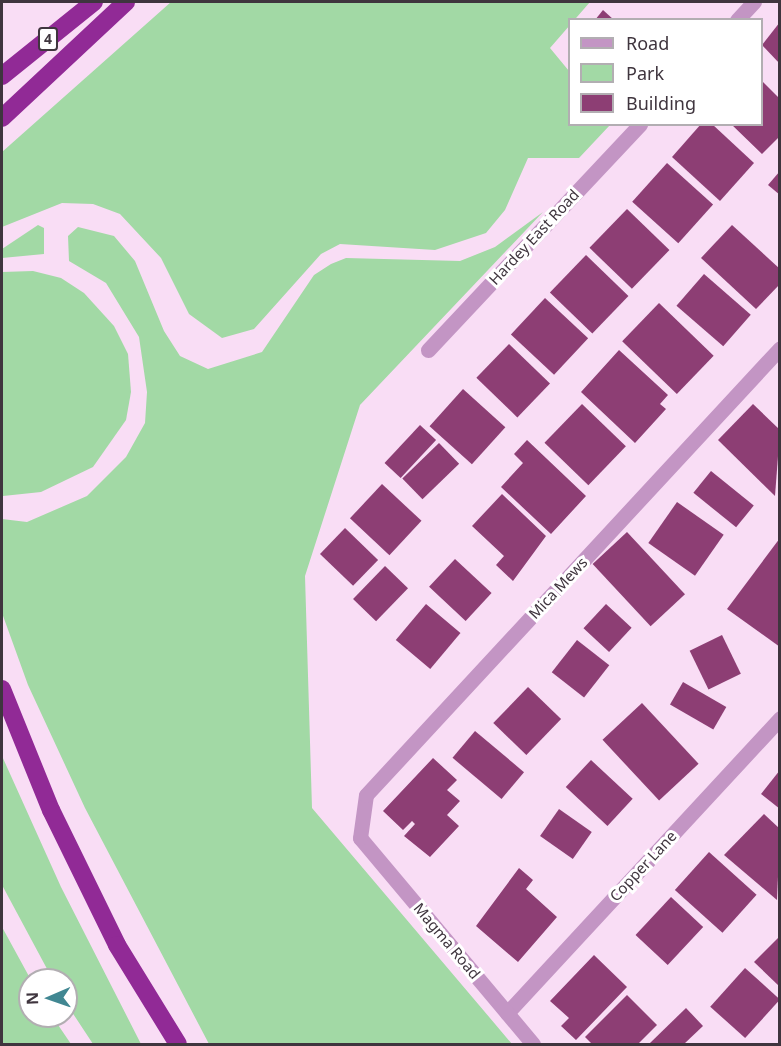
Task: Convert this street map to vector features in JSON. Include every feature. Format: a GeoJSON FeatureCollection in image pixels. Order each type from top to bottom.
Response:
{"type":"FeatureCollection","features":[{"type":"Feature","properties":{"kind":"highway","name":"4"},"geometry":{"type":"LineString","coordinates":[[2,76],[94,2]]}},
{"type":"Feature","properties":{"kind":"highway"},"geometry":{"type":"LineString","coordinates":[[2,118],[126,2]]}},
{"type":"Feature","properties":{"kind":"highway"},"geometry":{"type":"LineString","coordinates":[[2,689],[51,810],[117,945],[178,1044]]}},
{"type":"Feature","properties":{"kind":"street"},"geometry":{"type":"LineString","coordinates":[[739,18],[754,2]]}},
{"type":"Feature","properties":{"kind":"street","name":"Hardey East Road"},"geometry":{"type":"LineString","coordinates":[[428,350],[638,126]]}},
{"type":"Feature","properties":{"kind":"street","name":"Mica Mews"},"geometry":{"type":"LineString","coordinates":[[360,838],[366,795],[780,348]]}},
{"type":"Feature","properties":{"kind":"street","name":"Copper Lane"},"geometry":{"type":"LineString","coordinates":[[507,1013],[780,718]]}},
{"type":"Feature","properties":{"kind":"street","name":"Magma Road"},"geometry":{"type":"LineString","coordinates":[[360,838],[533,1044]]}},
{"type":"Feature","properties":{"kind":"green space"},"geometry":{"type":"Polygon","coordinates":[[[171,2],[590,2],[576,18],[568,18],[568,27],[550,48],[568,70],[568,126],[609,126],[579,158],[528,158],[505,210],[486,233],[435,250],[340,244],[321,254],[254,329],[222,338],[189,314],[161,258],[120,214],[93,204],[62,203],[2,227],[2,152],[171,2]]]}},
{"type":"Feature","properties":{"kind":"green space"},"geometry":{"type":"Polygon","coordinates":[[[543,212],[360,405],[305,576],[312,808],[512,1044],[209,1044],[85,808],[28,685],[2,613],[2,519],[27,522],[87,496],[126,457],[145,423],[147,392],[139,337],[106,283],[69,261],[68,236],[78,227],[114,236],[135,261],[164,331],[180,356],[208,369],[262,352],[314,275],[331,264],[346,258],[460,261],[495,247],[543,212]]]}},
{"type":"Feature","properties":{"kind":"green space"},"geometry":{"type":"Polygon","coordinates":[[[38,225],[44,228],[44,254],[2,258],[2,249],[38,225]]]}},
{"type":"Feature","properties":{"kind":"green space"},"geometry":{"type":"Polygon","coordinates":[[[33,271],[61,278],[84,293],[114,326],[128,354],[131,392],[126,420],[93,467],[41,492],[3,496],[2,272],[33,271]]]}},
{"type":"Feature","properties":{"kind":"green space"},"geometry":{"type":"Polygon","coordinates":[[[2,756],[61,887],[141,1044],[93,1044],[78,1021],[78,968],[47,968],[2,885],[2,756]]]}},
{"type":"Feature","properties":{"kind":"green space"},"geometry":{"type":"Polygon","coordinates":[[[2,927],[24,968],[18,968],[18,1028],[60,1028],[71,1044],[2,1044],[2,927]]]}},
{"type":"Feature","properties":{"kind":"building"},"geometry":{"type":"Polygon","coordinates":[[[603,10],[612,18],[597,18],[603,10]]]}},
{"type":"Feature","properties":{"kind":"building"},"geometry":{"type":"Polygon","coordinates":[[[780,22],[780,64],[763,44],[780,22]]]}},
{"type":"Feature","properties":{"kind":"building"},"geometry":{"type":"Polygon","coordinates":[[[763,82],[780,99],[780,136],[762,154],[733,126],[763,126],[763,82]]]}},
{"type":"Feature","properties":{"kind":"building"},"geometry":{"type":"Polygon","coordinates":[[[699,126],[714,126],[754,163],[720,201],[672,157],[699,126]]]}},
{"type":"Feature","properties":{"kind":"building"},"geometry":{"type":"Polygon","coordinates":[[[667,163],[713,204],[678,243],[632,202],[667,163]]]}},
{"type":"Feature","properties":{"kind":"building"},"geometry":{"type":"Polygon","coordinates":[[[780,171],[780,195],[768,185],[780,171]]]}},
{"type":"Feature","properties":{"kind":"building"},"geometry":{"type":"Polygon","coordinates":[[[627,209],[669,250],[632,289],[589,248],[627,209]]]}},
{"type":"Feature","properties":{"kind":"building"},"geometry":{"type":"Polygon","coordinates":[[[732,225],[780,269],[780,284],[756,309],[701,258],[732,225]]]}},
{"type":"Feature","properties":{"kind":"building"},"geometry":{"type":"Polygon","coordinates":[[[586,255],[628,296],[592,333],[550,292],[586,255]]]}},
{"type":"Feature","properties":{"kind":"building"},"geometry":{"type":"Polygon","coordinates":[[[704,274],[751,315],[723,346],[676,306],[704,274]]]}},
{"type":"Feature","properties":{"kind":"building"},"geometry":{"type":"Polygon","coordinates":[[[545,298],[588,338],[554,375],[511,335],[545,298]]]}},
{"type":"Feature","properties":{"kind":"building"},"geometry":{"type":"Polygon","coordinates":[[[659,303],[714,356],[677,394],[622,341],[659,303]]]}},
{"type":"Feature","properties":{"kind":"building"},"geometry":{"type":"Polygon","coordinates":[[[509,344],[550,384],[517,417],[476,378],[509,344]]]}},
{"type":"Feature","properties":{"kind":"building"},"geometry":{"type":"Polygon","coordinates":[[[619,350],[668,395],[660,404],[666,409],[635,443],[581,392],[619,350]]]}},
{"type":"Feature","properties":{"kind":"building"},"geometry":{"type":"Polygon","coordinates":[[[463,389],[505,427],[472,464],[430,426],[463,389]]]}},
{"type":"Feature","properties":{"kind":"building"},"geometry":{"type":"Polygon","coordinates":[[[582,404],[626,446],[588,485],[544,443],[582,404]]]}},
{"type":"Feature","properties":{"kind":"building"},"geometry":{"type":"Polygon","coordinates":[[[753,404],[780,430],[775,496],[718,440],[753,404]]]}},
{"type":"Feature","properties":{"kind":"building"},"geometry":{"type":"Polygon","coordinates":[[[420,425],[436,440],[401,478],[385,463],[420,425]]]}},
{"type":"Feature","properties":{"kind":"building"},"geometry":{"type":"Polygon","coordinates":[[[527,440],[586,496],[551,534],[501,487],[523,463],[514,454],[527,440]]]}},
{"type":"Feature","properties":{"kind":"building"},"geometry":{"type":"Polygon","coordinates":[[[439,443],[459,464],[422,499],[402,478],[439,443]]]}},
{"type":"Feature","properties":{"kind":"building"},"geometry":{"type":"Polygon","coordinates":[[[711,471],[754,506],[736,527],[693,493],[711,471]]]}},
{"type":"Feature","properties":{"kind":"building"},"geometry":{"type":"Polygon","coordinates":[[[382,484],[421,521],[389,555],[350,518],[382,484]]]}},
{"type":"Feature","properties":{"kind":"building"},"geometry":{"type":"Polygon","coordinates":[[[502,494],[546,536],[513,581],[496,565],[504,556],[472,526],[502,494]]]}},
{"type":"Feature","properties":{"kind":"building"},"geometry":{"type":"Polygon","coordinates":[[[677,502],[724,535],[695,576],[648,543],[677,502]]]}},
{"type":"Feature","properties":{"kind":"building"},"geometry":{"type":"Polygon","coordinates":[[[345,528],[378,560],[353,586],[320,554],[345,528]]]}},
{"type":"Feature","properties":{"kind":"building"},"geometry":{"type":"Polygon","coordinates":[[[627,532],[685,594],[651,626],[593,564],[627,532]]]}},
{"type":"Feature","properties":{"kind":"building"},"geometry":{"type":"Polygon","coordinates":[[[780,538],[780,647],[727,609],[780,538]]]}},
{"type":"Feature","properties":{"kind":"building"},"geometry":{"type":"Polygon","coordinates":[[[455,559],[492,593],[466,621],[429,587],[455,559]]]}},
{"type":"Feature","properties":{"kind":"building"},"geometry":{"type":"Polygon","coordinates":[[[385,566],[408,588],[376,621],[353,599],[385,566]]]}},
{"type":"Feature","properties":{"kind":"building"},"geometry":{"type":"Polygon","coordinates":[[[426,604],[460,633],[430,669],[396,640],[426,604]]]}},
{"type":"Feature","properties":{"kind":"building"},"geometry":{"type":"Polygon","coordinates":[[[606,604],[632,628],[609,652],[583,628],[606,604]]]}},
{"type":"Feature","properties":{"kind":"building"},"geometry":{"type":"Polygon","coordinates":[[[722,635],[741,674],[708,689],[690,651],[722,635]]]}},
{"type":"Feature","properties":{"kind":"building"},"geometry":{"type":"Polygon","coordinates":[[[577,640],[609,665],[584,698],[552,672],[577,640]]]}},
{"type":"Feature","properties":{"kind":"building"},"geometry":{"type":"Polygon","coordinates":[[[683,682],[726,707],[713,730],[670,705],[683,682]]]}},
{"type":"Feature","properties":{"kind":"building"},"geometry":{"type":"Polygon","coordinates":[[[528,687],[561,719],[526,755],[493,723],[528,687]]]}},
{"type":"Feature","properties":{"kind":"building"},"geometry":{"type":"Polygon","coordinates":[[[642,703],[699,764],[659,801],[603,740],[642,703]]]}},
{"type":"Feature","properties":{"kind":"building"},"geometry":{"type":"Polygon","coordinates":[[[475,731],[524,772],[502,799],[453,758],[475,731]]]}},
{"type":"Feature","properties":{"kind":"building"},"geometry":{"type":"Polygon","coordinates":[[[433,758],[457,780],[447,790],[460,801],[447,815],[459,826],[430,857],[404,836],[415,824],[412,821],[403,830],[383,811],[433,758]]]}},
{"type":"Feature","properties":{"kind":"building"},"geometry":{"type":"Polygon","coordinates":[[[591,760],[633,799],[607,826],[566,787],[591,760]]]}},
{"type":"Feature","properties":{"kind":"building"},"geometry":{"type":"Polygon","coordinates":[[[780,770],[780,809],[761,794],[780,770]]]}},
{"type":"Feature","properties":{"kind":"building"},"geometry":{"type":"Polygon","coordinates":[[[559,809],[592,832],[573,859],[540,836],[559,809]]]}},
{"type":"Feature","properties":{"kind":"building"},"geometry":{"type":"Polygon","coordinates":[[[764,814],[780,829],[777,900],[724,855],[764,814]]]}},
{"type":"Feature","properties":{"kind":"building"},"geometry":{"type":"Polygon","coordinates":[[[709,852],[757,895],[722,933],[675,890],[709,852]]]}},
{"type":"Feature","properties":{"kind":"building"},"geometry":{"type":"Polygon","coordinates":[[[519,868],[533,880],[526,889],[557,917],[518,962],[476,926],[519,868]]]}},
{"type":"Feature","properties":{"kind":"building"},"geometry":{"type":"Polygon","coordinates":[[[671,897],[703,927],[668,965],[636,935],[671,897]]]}},
{"type":"Feature","properties":{"kind":"building"},"geometry":{"type":"Polygon","coordinates":[[[780,936],[780,987],[754,962],[780,936]]]}},
{"type":"Feature","properties":{"kind":"building"},"geometry":{"type":"Polygon","coordinates":[[[594,955],[627,987],[576,1040],[561,1026],[569,1018],[550,1001],[594,955]]]}},
{"type":"Feature","properties":{"kind":"building"},"geometry":{"type":"Polygon","coordinates":[[[745,968],[780,999],[745,1038],[710,1007],[745,968]]]}},
{"type":"Feature","properties":{"kind":"building"},"geometry":{"type":"Polygon","coordinates":[[[627,995],[657,1025],[638,1044],[592,1044],[585,1037],[627,995]]]}},
{"type":"Feature","properties":{"kind":"building"},"geometry":{"type":"Polygon","coordinates":[[[686,1008],[703,1026],[684,1044],[649,1044],[686,1008]]]}}]}
